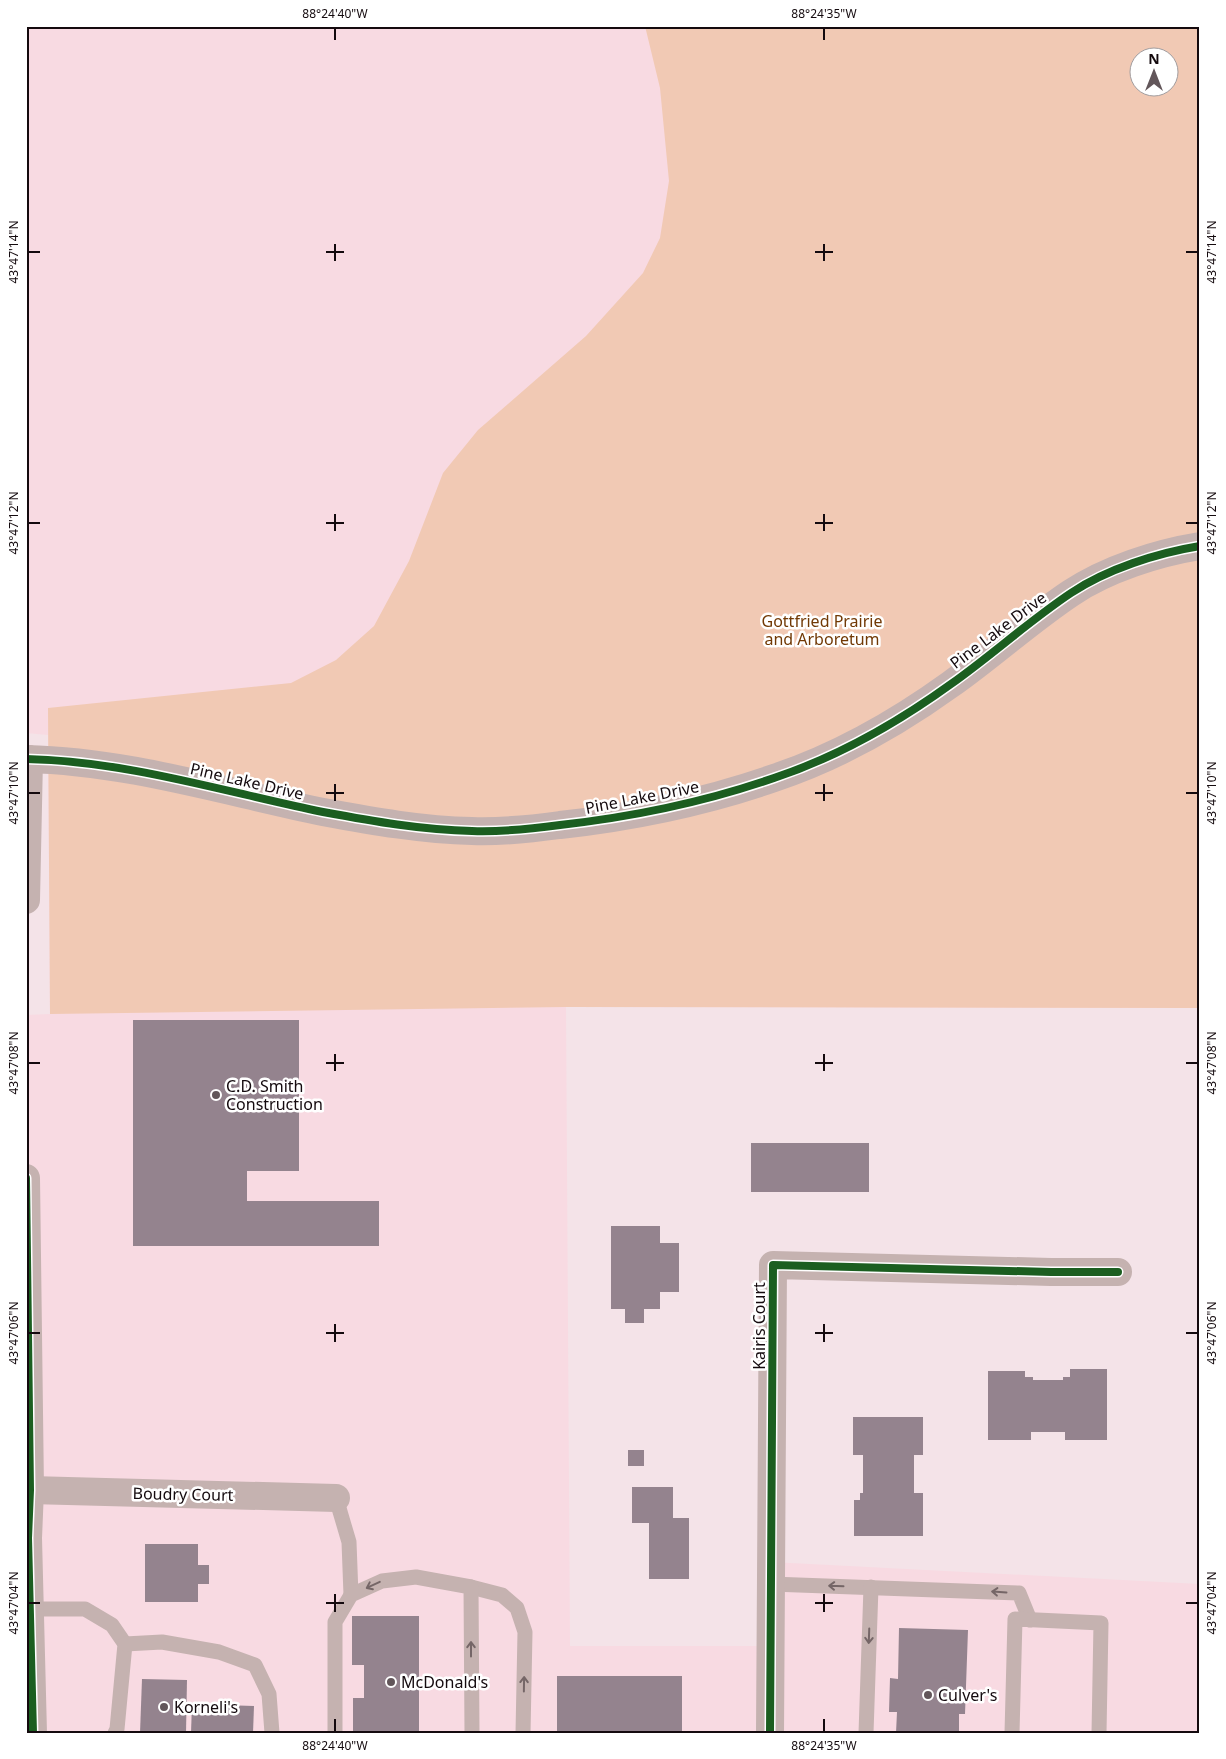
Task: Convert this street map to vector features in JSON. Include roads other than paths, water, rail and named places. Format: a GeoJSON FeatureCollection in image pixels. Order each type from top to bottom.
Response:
{"type":"FeatureCollection","features":[{"type":"Feature","properties":{"kind":"street","name":"Pine Lake Drive"},"geometry":{"type":"LineString","coordinates":[[28,759],[96,764],[166,777],[325,812],[406,826],[472,831],[527,829],[587,822],[646,812],[727,793],[777,778],[826,757],[892,723],[951,684],[1072,591],[1101,576],[1146,559],[1200,546]]}},
{"type":"Feature","properties":{"kind":"street"},"geometry":{"type":"LineString","coordinates":[[26,900],[28,759]]}},
{"type":"Feature","properties":{"kind":"street"},"geometry":{"type":"LineString","coordinates":[[26,1178],[30,1490],[27,1538],[31,1610],[33,1733]]}},
{"type":"Feature","properties":{"kind":"street","name":"Kairis Court"},"geometry":{"type":"LineString","coordinates":[[770,1733],[773,1265],[1118,1272]]}},
{"type":"Feature","properties":{"kind":"street","name":"Boudry Court"},"geometry":{"type":"LineString","coordinates":[[30,1490],[336,1498]]}},
{"type":"Feature","properties":{"kind":"lane"},"geometry":{"type":"LineString","coordinates":[[335,1733],[335,1622],[351,1595],[349,1542],[336,1498]]}},
{"type":"Feature","properties":{"kind":"lane"},"geometry":{"type":"LineString","coordinates":[[351,1595],[382,1581],[416,1577],[502,1595],[517,1608],[525,1632],[523,1733]]}},
{"type":"Feature","properties":{"kind":"lane"},"geometry":{"type":"LineString","coordinates":[[771,1584],[1019,1593],[1030,1620]]}},
{"type":"Feature","properties":{"kind":"lane"},"geometry":{"type":"LineString","coordinates":[[471,1587],[472,1733]]}},
{"type":"Feature","properties":{"kind":"lane"},"geometry":{"type":"LineString","coordinates":[[866,1733],[871,1587]]}},
{"type":"Feature","properties":{"kind":"lane"},"geometry":{"type":"LineString","coordinates":[[31,1610],[85,1610],[112,1624],[125,1644],[117,1729],[115,1733]]}},
{"type":"Feature","properties":{"kind":"lane"},"geometry":{"type":"LineString","coordinates":[[1012,1733],[1016,1619],[1101,1623],[1099,1733]]}},
{"type":"Feature","properties":{"kind":"lane"},"geometry":{"type":"LineString","coordinates":[[125,1644],[162,1642],[219,1652],[255,1665],[269,1694],[272,1733]]}},
{"type":"Feature","properties":{"kind":"place","name":"C.D. Smith Construction"},"geometry":{"type":"Point","coordinates":[216,1095]}},
{"type":"Feature","properties":{"kind":"place","name":"McDonald's"},"geometry":{"type":"Point","coordinates":[391,1682]}},
{"type":"Feature","properties":{"kind":"place","name":"Culver's"},"geometry":{"type":"Point","coordinates":[928,1695]}},
{"type":"Feature","properties":{"kind":"place","name":"Korneli's"},"geometry":{"type":"Point","coordinates":[164,1707]}},
{"type":"Feature","properties":{"kind":"park label","name":"Gottfried Prairie and Arboretum"},"geometry":{"type":"Point","coordinates":[822,630]}}]}
